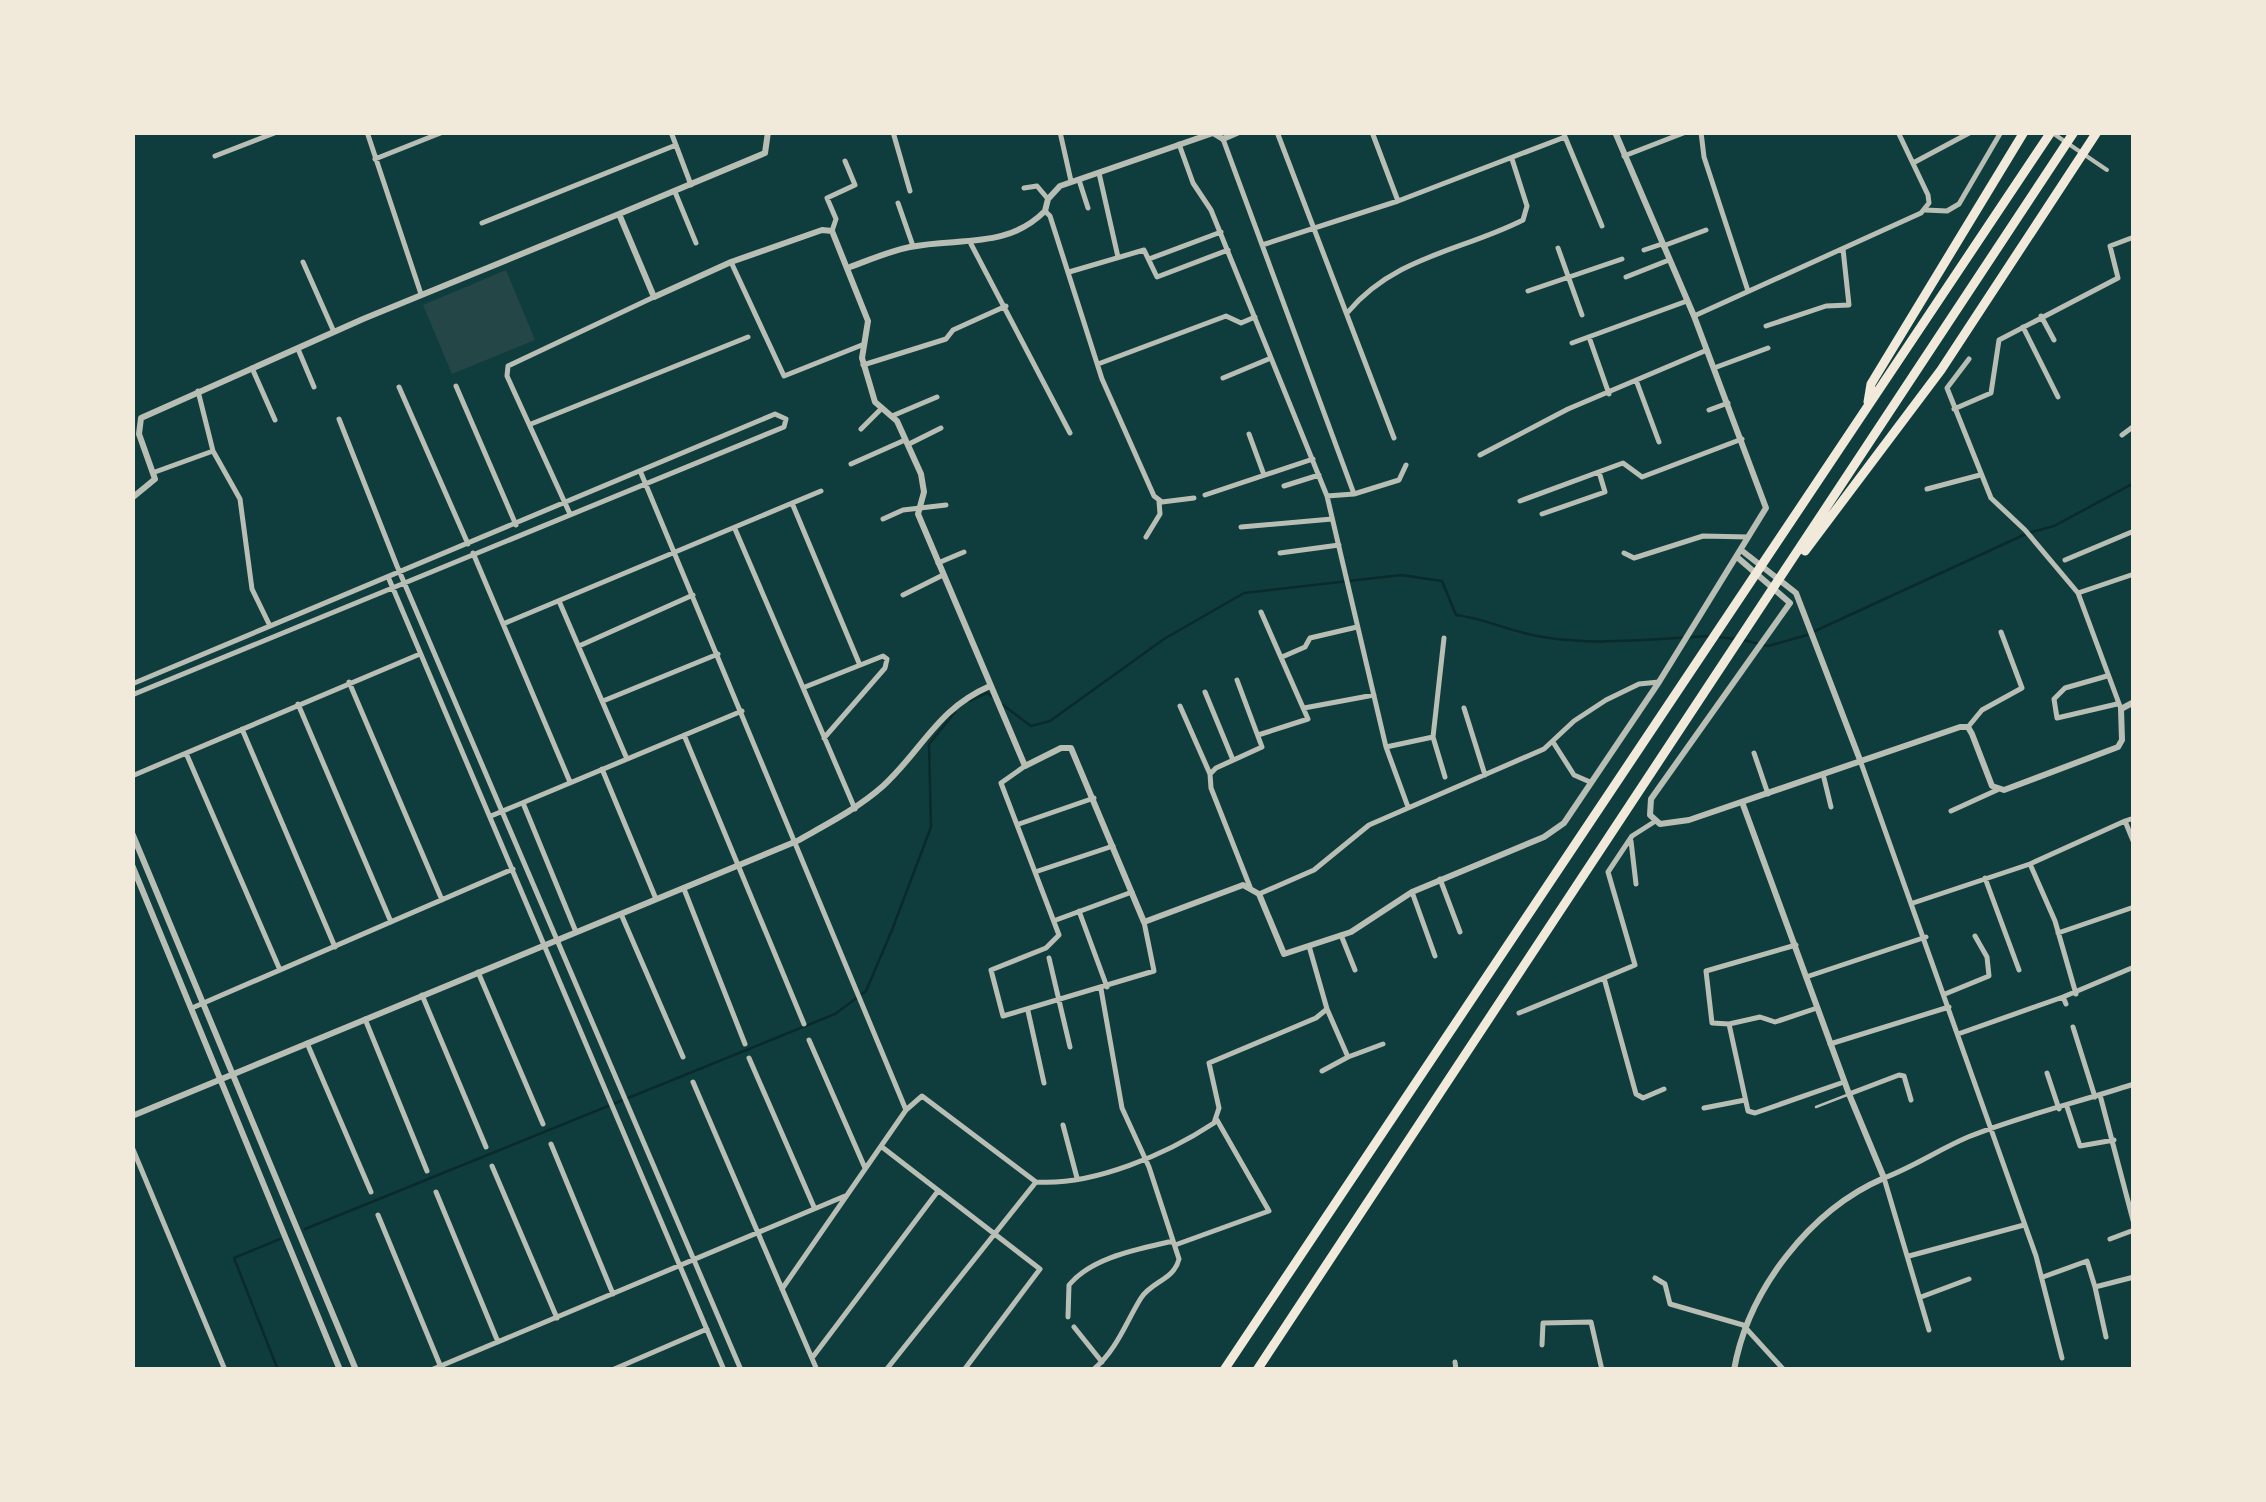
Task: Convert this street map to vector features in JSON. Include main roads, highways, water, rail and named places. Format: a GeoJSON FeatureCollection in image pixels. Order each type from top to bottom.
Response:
{"type":"FeatureCollection","features":[{"type":"Feature","properties":{"kind":"highway"},"geometry":{"type":"LineString","coordinates":[[1867,406],[1871,384],[2024,132]]}},
{"type":"Feature","properties":{"kind":"highway"},"geometry":{"type":"LineString","coordinates":[[1224,1370],[2051,132]]}},
{"type":"Feature","properties":{"kind":"highway"},"geometry":{"type":"LineString","coordinates":[[1783,576],[2074,132]]}},
{"type":"Feature","properties":{"kind":"highway"},"geometry":{"type":"LineString","coordinates":[[1257,1370],[1625,804],[1783,576],[1941,370],[2097,132]]}},
{"type":"Feature","properties":{"kind":"waterway"},"geometry":{"type":"LineString","coordinates":[[1815,631],[2028,533],[2054,526],[2134,483]]}},
{"type":"Feature","properties":{"kind":"waterway"},"geometry":{"type":"LineString","coordinates":[[1003,705],[1031,726],[1050,721],[1164,639],[1244,593],[1401,575],[1442,581],[1456,615],[1546,638],[1617,641],[1710,636]]}},
{"type":"Feature","properties":{"kind":"waterway"},"geometry":{"type":"LineString","coordinates":[[1743,640],[1768,646],[1807,635]]}},
{"type":"Feature","properties":{"kind":"waterway"},"geometry":{"type":"LineString","coordinates":[[1718,637],[1735,639]]}},
{"type":"Feature","properties":{"kind":"waterway"},"geometry":{"type":"LineString","coordinates":[[969,701],[987,693],[993,697]]}},
{"type":"Feature","properties":{"kind":"waterway"},"geometry":{"type":"LineString","coordinates":[[305,1229],[835,1014],[866,991],[931,827],[929,744],[955,712]]}},
{"type":"Feature","properties":{"kind":"waterway"},"geometry":{"type":"LineString","coordinates":[[278,1370],[234,1258],[280,1239]]}}]}
